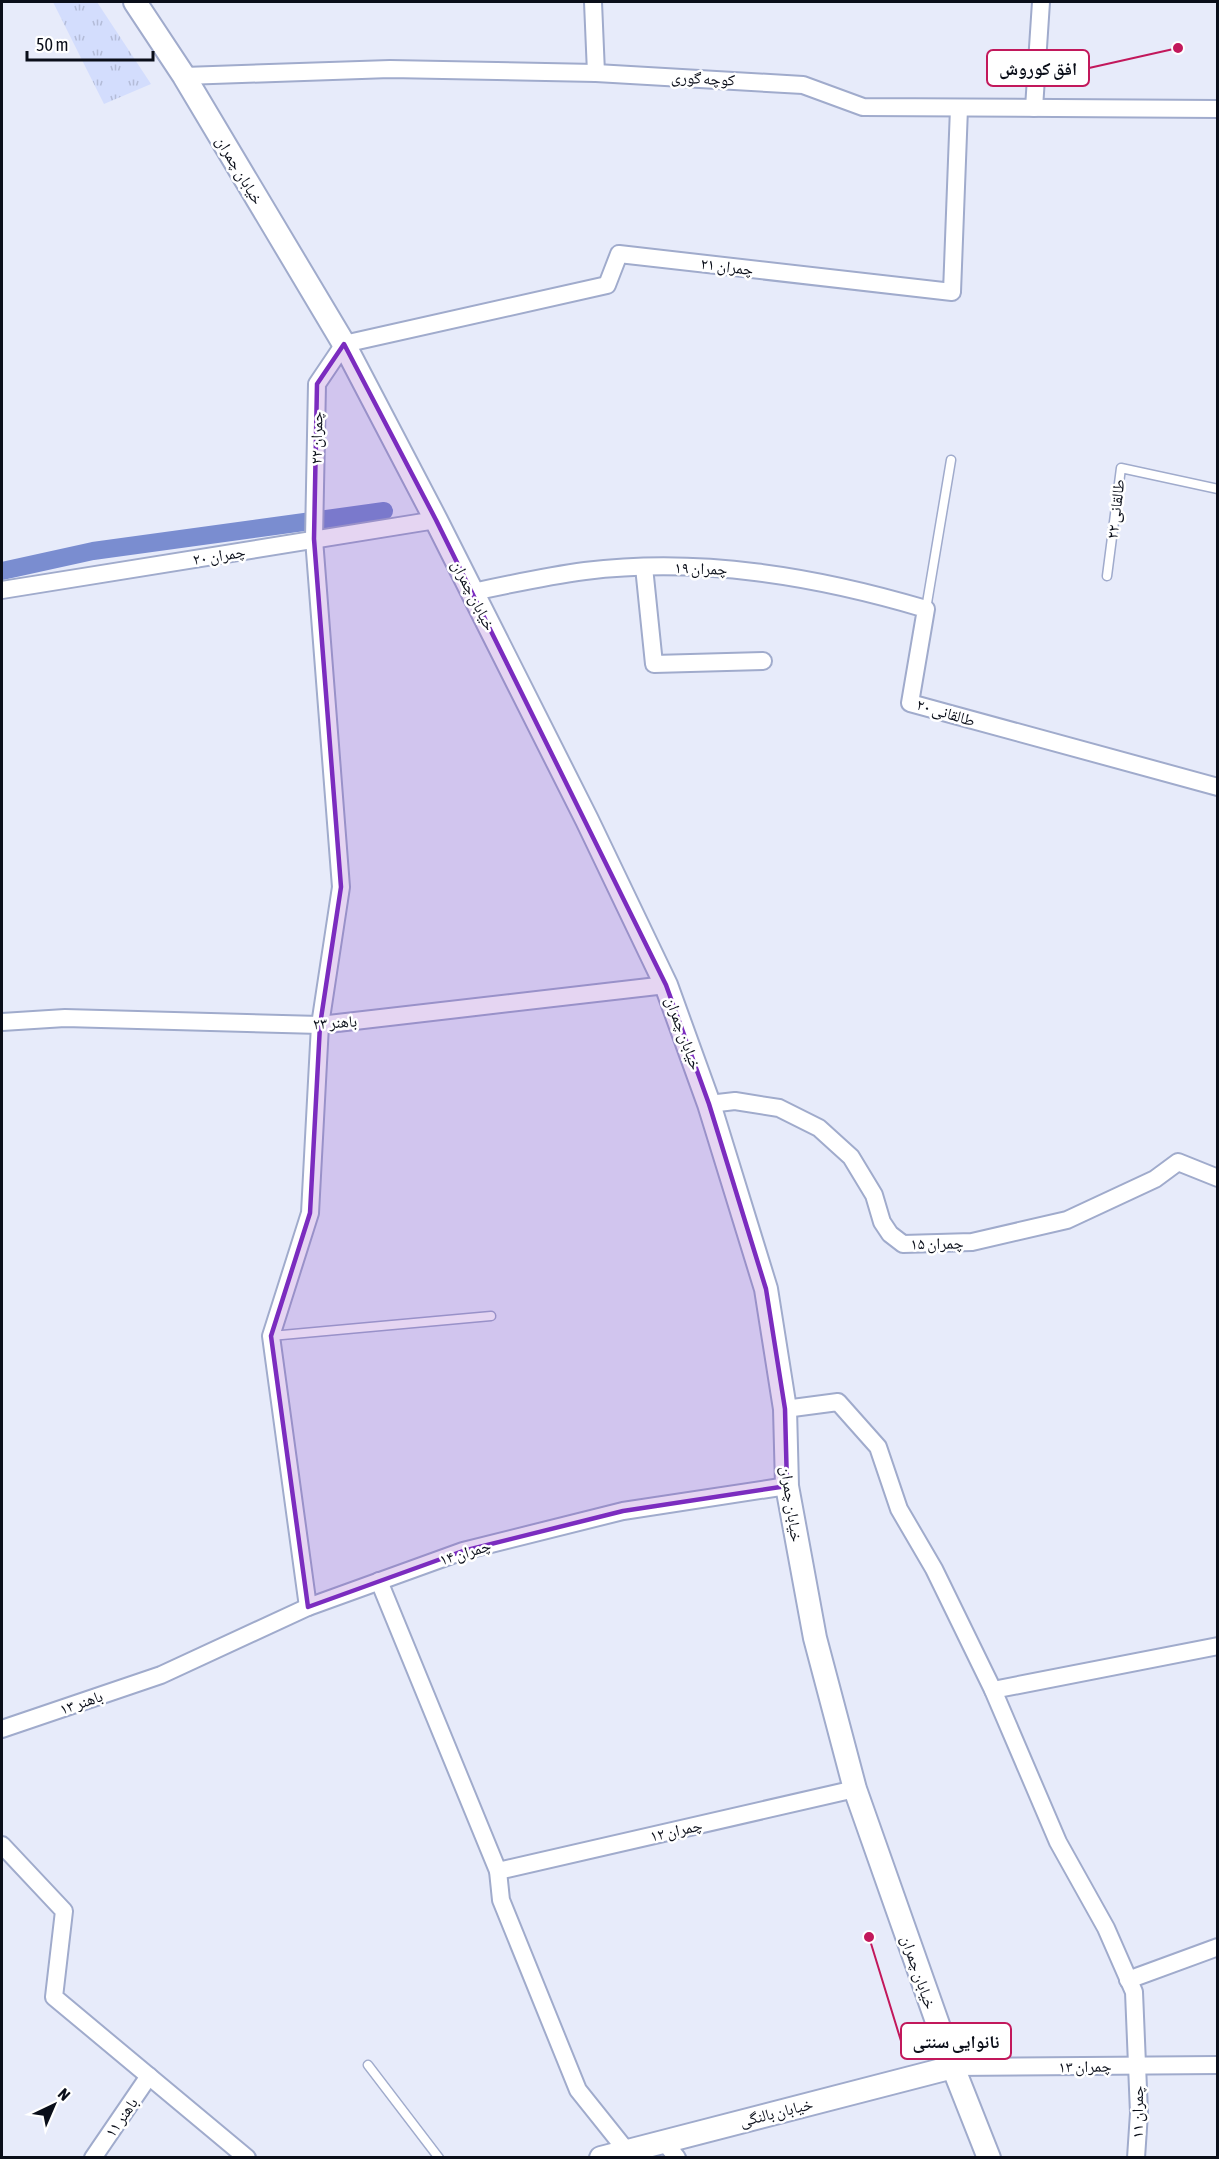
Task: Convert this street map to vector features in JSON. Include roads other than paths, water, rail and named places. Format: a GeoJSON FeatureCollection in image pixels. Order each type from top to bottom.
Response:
{"type":"FeatureCollection","features":[{"type":"Feature","properties":{"kind":"main road","name":"خیابان چمران"},"geometry":{"type":"LineString","coordinates":[[135,2],[184,76],[344,344],[436,519],[582,810],[666,985],[709,1104],[766,1289],[785,1409],[787,1486],[815,1638],[855,1789],[953,2067],[989,2157]]}},
{"type":"Feature","properties":{"kind":"main road","name":"خیابان بالنگی"},"geometry":{"type":"LineString","coordinates":[[601,2157],[626,2150],[670,2149],[953,2067]]}},
{"type":"Feature","properties":{"kind":"street"},"geometry":{"type":"LineString","coordinates":[[593,2],[596,73]]}},
{"type":"Feature","properties":{"kind":"street"},"geometry":{"type":"LineString","coordinates":[[1034,108],[1041,2]]}},
{"type":"Feature","properties":{"kind":"street","name":"کوچه گوری"},"geometry":{"type":"LineString","coordinates":[[184,76],[390,69],[596,73],[803,85],[863,107],[1218,110]]}},
{"type":"Feature","properties":{"kind":"street","name":"چمران ۲۱"},"geometry":{"type":"LineString","coordinates":[[344,344],[607,285],[619,254],[952,292],[959,108]]}},
{"type":"Feature","properties":{"kind":"street","name":"چمران ۲۲"},"geometry":{"type":"LineString","coordinates":[[271,1336],[310,1213],[320,1025],[341,887],[314,539],[317,384],[344,344]]}},
{"type":"Feature","properties":{"kind":"street","name":"چمران ۲۰"},"geometry":{"type":"LineString","coordinates":[[2,590],[436,519]]}},
{"type":"Feature","properties":{"kind":"street"},"geometry":{"type":"LineString","coordinates":[[644,567],[654,663],[763,660]]}},
{"type":"Feature","properties":{"kind":"street","name":"چمران ۱۹"},"geometry":{"type":"LineString","coordinates":[[472,592],[586,571],[644,567],[701,567],[759,571],[815,580],[926,609]]}},
{"type":"Feature","properties":{"kind":"street","name":"طالقانی ۲۰"},"geometry":{"type":"LineString","coordinates":[[926,609],[910,703],[1218,787]]}},
{"type":"Feature","properties":{"kind":"street","name":"باهنر ۲۳"},"geometry":{"type":"LineString","coordinates":[[2,1022],[65,1018],[320,1025],[666,985]]}},
{"type":"Feature","properties":{"kind":"street","name":"چمران ۱۵"},"geometry":{"type":"LineString","coordinates":[[709,1104],[735,1101],[779,1108],[819,1128],[851,1157],[874,1195],[882,1222],[890,1234],[903,1244],[972,1242],[1067,1220],[1155,1179],[1178,1162],[1218,1178]]}},
{"type":"Feature","properties":{"kind":"street"},"geometry":{"type":"LineString","coordinates":[[271,1336],[308,1607]]}},
{"type":"Feature","properties":{"kind":"street","name":"چمران ۱۱"},"geometry":{"type":"LineString","coordinates":[[785,1409],[838,1402],[879,1447],[899,1509],[934,1569],[993,1690],[1058,1842],[1106,1928],[1134,1992],[1139,2113],[1136,2157]]}},
{"type":"Feature","properties":{"kind":"street","name":"چمران ۱۴"},"geometry":{"type":"LineString","coordinates":[[161,1675],[308,1607],[463,1551],[623,1510],[787,1486]]}},
{"type":"Feature","properties":{"kind":"street"},"geometry":{"type":"LineString","coordinates":[[379,1581],[498,1871],[501,1900],[578,2090],[626,2150]]}},
{"type":"Feature","properties":{"kind":"street"},"geometry":{"type":"LineString","coordinates":[[993,1690],[1218,1646]]}},
{"type":"Feature","properties":{"kind":"street","name":"باهنر ۱۳"},"geometry":{"type":"LineString","coordinates":[[2,1729],[161,1675]]}},
{"type":"Feature","properties":{"kind":"street","name":"چمران ۱۲"},"geometry":{"type":"LineString","coordinates":[[498,1871],[855,1789]]}},
{"type":"Feature","properties":{"kind":"street"},"geometry":{"type":"LineString","coordinates":[[2,1845],[64,1911],[54,1997],[246,2157]]}},
{"type":"Feature","properties":{"kind":"street"},"geometry":{"type":"LineString","coordinates":[[1128,1980],[1218,1947]]}},
{"type":"Feature","properties":{"kind":"street","name":"چمران ۱۳"},"geometry":{"type":"LineString","coordinates":[[953,2067],[1218,2065]]}},
{"type":"Feature","properties":{"kind":"street","name":"باهنر ۱۱"},"geometry":{"type":"LineString","coordinates":[[93,2157],[149,2076]]}},
{"type":"Feature","properties":{"kind":"lane","name":"طالقانی ۲۰"},"geometry":{"type":"LineString","coordinates":[[926,609],[951,460]]}},
{"type":"Feature","properties":{"kind":"lane","name":"طالقانی ۲۲"},"geometry":{"type":"LineString","coordinates":[[1107,576],[1121,468],[1218,489]]}},
{"type":"Feature","properties":{"kind":"lane"},"geometry":{"type":"LineString","coordinates":[[271,1336],[491,1316]]}},
{"type":"Feature","properties":{"kind":"lane"},"geometry":{"type":"LineString","coordinates":[[368,2065],[439,2157]]}},
{"type":"Feature","properties":{"kind":"waterway"},"geometry":{"type":"LineString","coordinates":[[2,571],[93,551],[384,511]]}},
{"type":"Feature","properties":{"kind":"place","name":"افق کوروش"},"geometry":{"type":"Point","coordinates":[1178,48]}},
{"type":"Feature","properties":{"kind":"place","name":"نانوایی سنتی"},"geometry":{"type":"Point","coordinates":[869,1937]}}]}
